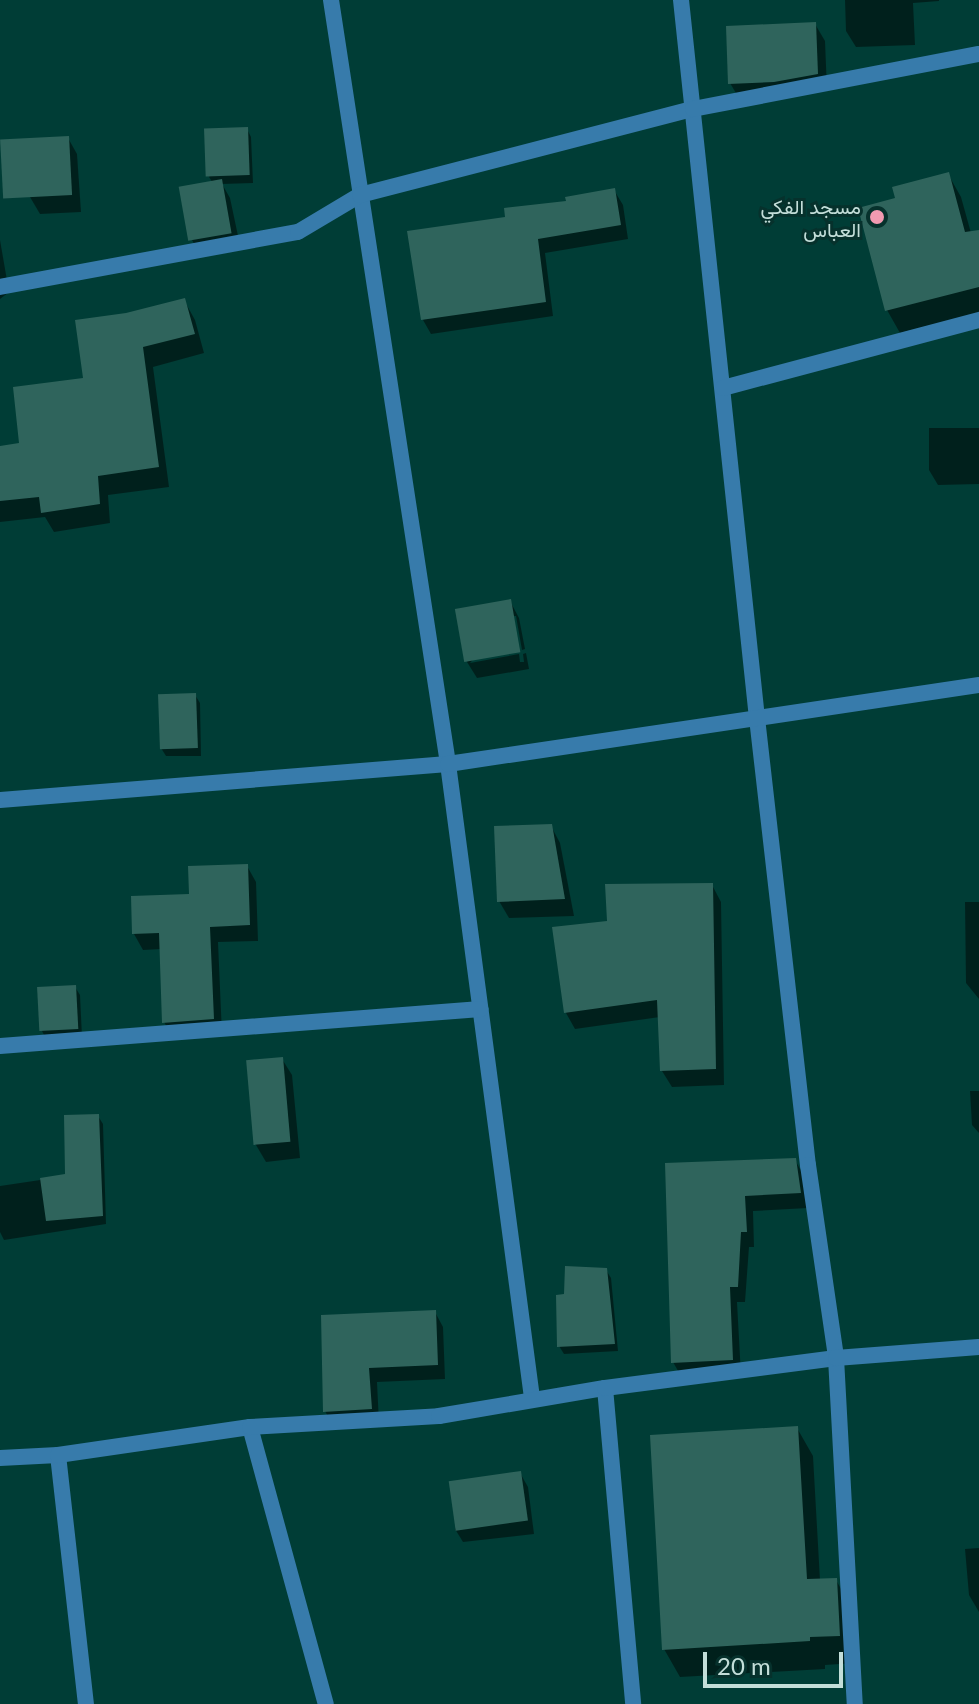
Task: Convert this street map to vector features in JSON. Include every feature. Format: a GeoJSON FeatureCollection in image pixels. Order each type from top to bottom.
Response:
{"type":"FeatureCollection","features":[{"type":"Feature","properties":{"kind":"street"},"geometry":{"type":"LineString","coordinates":[[331,0],[448,764],[532,1398]]}},
{"type":"Feature","properties":{"kind":"street"},"geometry":{"type":"LineString","coordinates":[[681,0],[808,1165],[836,1358],[855,1704]]}},
{"type":"Feature","properties":{"kind":"street"},"geometry":{"type":"LineString","coordinates":[[0,287],[298,232],[360,195],[693,109],[979,54]]}},
{"type":"Feature","properties":{"kind":"street"},"geometry":{"type":"LineString","coordinates":[[723,388],[979,320]]}},
{"type":"Feature","properties":{"kind":"street"},"geometry":{"type":"LineString","coordinates":[[0,800],[448,764],[979,685]]}},
{"type":"Feature","properties":{"kind":"street"},"geometry":{"type":"LineString","coordinates":[[0,1046],[481,1009]]}},
{"type":"Feature","properties":{"kind":"street"},"geometry":{"type":"LineString","coordinates":[[0,1458],[58,1455],[250,1427],[439,1416],[532,1398],[836,1358],[979,1347]]}},
{"type":"Feature","properties":{"kind":"street"},"geometry":{"type":"LineString","coordinates":[[605,1388],[633,1704]]}},
{"type":"Feature","properties":{"kind":"street"},"geometry":{"type":"LineString","coordinates":[[250,1427],[326,1704]]}},
{"type":"Feature","properties":{"kind":"street"},"geometry":{"type":"LineString","coordinates":[[58,1455],[86,1704]]}},
{"type":"Feature","properties":{"kind":"building"},"geometry":{"type":"Polygon","coordinates":[[[816,22],[818,74],[774,82],[728,84],[726,26],[816,22]]]}},
{"type":"Feature","properties":{"kind":"building"},"geometry":{"type":"Polygon","coordinates":[[[248,127],[250,175],[206,177],[204,129],[248,127]]]}},
{"type":"Feature","properties":{"kind":"building"},"geometry":{"type":"Polygon","coordinates":[[[69,136],[72,195],[3,199],[0,140],[69,136]]]}},
{"type":"Feature","properties":{"kind":"building"},"geometry":{"type":"Polygon","coordinates":[[[949,172],[965,232],[979,230],[979,287],[885,311],[858,208],[895,198],[892,187],[949,172]]]}},
{"type":"Feature","properties":{"kind":"building"},"geometry":{"type":"Polygon","coordinates":[[[222,179],[232,233],[188,241],[179,187],[222,179]]]}},
{"type":"Feature","properties":{"kind":"building"},"geometry":{"type":"Polygon","coordinates":[[[615,188],[621,225],[538,239],[546,302],[421,320],[407,231],[505,217],[504,208],[566,201],[565,197],[615,188]]]}},
{"type":"Feature","properties":{"kind":"building"},"geometry":{"type":"Polygon","coordinates":[[[185,298],[195,334],[143,347],[159,467],[98,476],[100,504],[41,513],[39,497],[0,501],[0,446],[19,443],[13,387],[83,378],[75,320],[126,313],[185,298]]]}},
{"type":"Feature","properties":{"kind":"building"},"geometry":{"type":"Polygon","coordinates":[[[511,599],[520,652],[464,662],[455,609],[511,599]]]}},
{"type":"Feature","properties":{"kind":"building"},"geometry":{"type":"Polygon","coordinates":[[[196,693],[198,748],[160,749],[158,694],[196,693]]]}},
{"type":"Feature","properties":{"kind":"building"},"geometry":{"type":"Polygon","coordinates":[[[552,824],[565,899],[497,902],[494,826],[552,824]]]}},
{"type":"Feature","properties":{"kind":"building"},"geometry":{"type":"Polygon","coordinates":[[[248,864],[250,925],[210,927],[214,1019],[162,1023],[159,933],[132,934],[131,896],[189,894],[188,866],[248,864]]]}},
{"type":"Feature","properties":{"kind":"building"},"geometry":{"type":"Polygon","coordinates":[[[713,883],[716,1069],[660,1071],[657,1000],[564,1013],[552,927],[607,921],[605,884],[713,883]]]}},
{"type":"Feature","properties":{"kind":"building"},"geometry":{"type":"Polygon","coordinates":[[[76,985],[78,1029],[39,1031],[37,987],[76,985]]]}},
{"type":"Feature","properties":{"kind":"building"},"geometry":{"type":"Polygon","coordinates":[[[283,1057],[290,1142],[254,1145],[246,1060],[283,1057]]]}},
{"type":"Feature","properties":{"kind":"building"},"geometry":{"type":"Polygon","coordinates":[[[99,1114],[103,1216],[46,1221],[40,1178],[65,1174],[64,1115],[99,1114]]]}},
{"type":"Feature","properties":{"kind":"building"},"geometry":{"type":"Polygon","coordinates":[[[796,1158],[801,1193],[745,1196],[747,1232],[741,1232],[738,1287],[730,1287],[733,1360],[671,1363],[665,1163],[796,1158]]]}},
{"type":"Feature","properties":{"kind":"building"},"geometry":{"type":"Polygon","coordinates":[[[565,1266],[607,1268],[615,1344],[557,1347],[556,1295],[564,1294],[565,1266]]]}},
{"type":"Feature","properties":{"kind":"building"},"geometry":{"type":"Polygon","coordinates":[[[436,1310],[438,1365],[369,1368],[372,1409],[323,1412],[321,1315],[436,1310]]]}},
{"type":"Feature","properties":{"kind":"building"},"geometry":{"type":"Polygon","coordinates":[[[798,1426],[807,1579],[837,1578],[840,1636],[810,1637],[810,1641],[662,1650],[650,1435],[798,1426]]]}},
{"type":"Feature","properties":{"kind":"building"},"geometry":{"type":"Polygon","coordinates":[[[521,1471],[528,1521],[456,1531],[449,1481],[521,1471]]]}},
{"type":"Feature","properties":{"kind":"place","name":"مسجد الفكي العباس"},"geometry":{"type":"Point","coordinates":[877,217]}}]}
